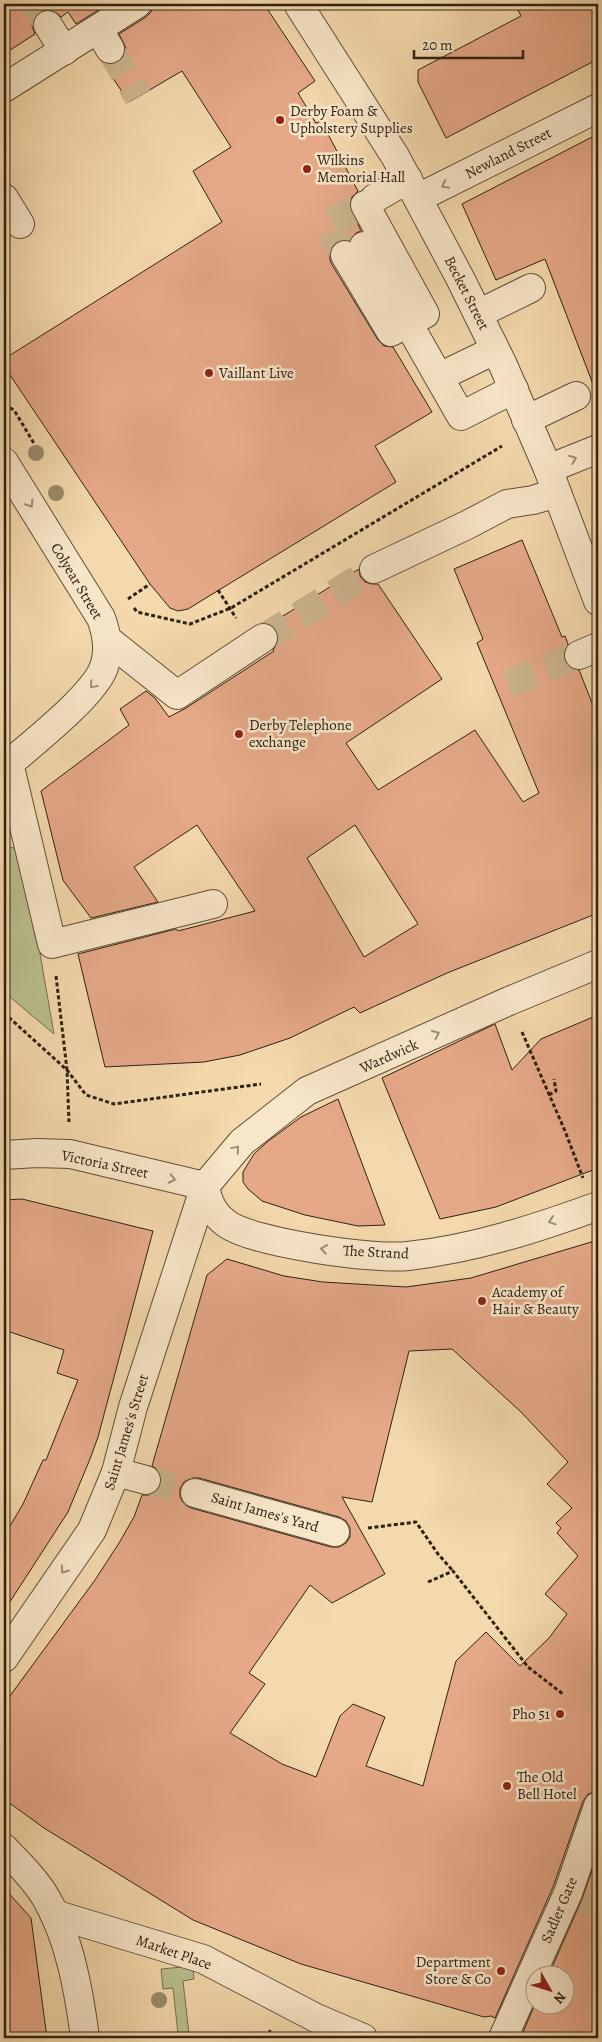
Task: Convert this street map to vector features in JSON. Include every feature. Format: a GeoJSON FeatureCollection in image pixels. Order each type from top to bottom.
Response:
{"type":"FeatureCollection","features":[{"type":"Feature","properties":{"kind":"street"},"geometry":{"type":"LineString","coordinates":[[4,88],[64,51],[104,39],[137,4]]}},
{"type":"Feature","properties":{"kind":"street","name":"Becket Street"},"geometry":{"type":"LineString","coordinates":[[298,4],[395,156],[478,314],[514,389],[598,601]]}},
{"type":"Feature","properties":{"kind":"street"},"geometry":{"type":"LineString","coordinates":[[48,25],[64,51]]}},
{"type":"Feature","properties":{"kind":"street","name":"Newland Street"},"geometry":{"type":"LineString","coordinates":[[409,323],[425,314],[370,201],[413,189],[598,108]]}},
{"type":"Feature","properties":{"kind":"street"},"geometry":{"type":"LineString","coordinates":[[4,198],[20,224]]}},
{"type":"Feature","properties":{"kind":"street"},"geometry":{"type":"LineString","coordinates":[[355,251],[409,323],[461,416],[514,389]]}},
{"type":"Feature","properties":{"kind":"street"},"geometry":{"type":"LineString","coordinates":[[478,314],[531,288]]}},
{"type":"Feature","properties":{"kind":"street"},"geometry":{"type":"LineString","coordinates":[[439,377],[495,350]]}},
{"type":"Feature","properties":{"kind":"street"},"geometry":{"type":"LineString","coordinates":[[528,424],[576,396]]}},
{"type":"Feature","properties":{"kind":"street"},"geometry":{"type":"LineString","coordinates":[[374,569],[507,504],[533,500],[552,481],[598,449]]}},
{"type":"Feature","properties":{"kind":"street","name":"Colyear Street"},"geometry":{"type":"LineString","coordinates":[[4,462],[100,618],[108,640],[105,666],[92,687],[7,766]]}},
{"type":"Feature","properties":{"kind":"street"},"geometry":{"type":"LineString","coordinates":[[108,640],[177,695],[263,638]]}},
{"type":"Feature","properties":{"kind":"street"},"geometry":{"type":"LineString","coordinates":[[7,766],[52,944],[213,904]]}},
{"type":"Feature","properties":{"kind":"street","name":"Wardwick"},"geometry":{"type":"LineString","coordinates":[[205,1186],[242,1142],[307,1091],[509,1001],[598,964]]}},
{"type":"Feature","properties":{"kind":"street","name":"Victoria Street"},"geometry":{"type":"LineString","coordinates":[[4,1155],[70,1154],[205,1186]]}},
{"type":"Feature","properties":{"kind":"street","name":"The Strand"},"geometry":{"type":"LineString","coordinates":[[205,1186],[208,1203],[226,1224],[244,1233],[276,1242],[378,1255],[407,1256],[472,1245],[598,1206]]}},
{"type":"Feature","properties":{"kind":"street","name":"Saint James's Street"},"geometry":{"type":"LineString","coordinates":[[4,1658],[92,1530],[116,1472],[133,1407],[205,1186]]}},
{"type":"Feature","properties":{"kind":"street"},"geometry":{"type":"LineString","coordinates":[[116,1472],[146,1480]]}},
{"type":"Feature","properties":{"kind":"street","name":"Saint James's Yard"},"geometry":{"type":"LineString","coordinates":[[195,1493],[335,1532]]}},
{"type":"Feature","properties":{"kind":"street","name":"Sadler Gate"},"geometry":{"type":"LineString","coordinates":[[503,2038],[576,1896],[598,1806]]}},
{"type":"Feature","properties":{"kind":"street"},"geometry":{"type":"LineString","coordinates":[[4,1848],[33,1880],[54,1914],[75,1980],[85,2038]]}},
{"type":"Feature","properties":{"kind":"street","name":"Market Place"},"geometry":{"type":"LineString","coordinates":[[54,1914],[203,1960],[316,2018],[363,2038]]}},
{"type":"Feature","properties":{"kind":"path"},"geometry":{"type":"LineString","coordinates":[[150,584],[128,599],[137,612],[190,624],[231,608],[528,424]]}},
{"type":"Feature","properties":{"kind":"path"},"geometry":{"type":"LineString","coordinates":[[218,590],[239,622]]}},
{"type":"Feature","properties":{"kind":"path"},"geometry":{"type":"LineString","coordinates":[[52,944],[67,1070],[70,1154]]}},
{"type":"Feature","properties":{"kind":"path"},"geometry":{"type":"LineString","coordinates":[[4,1013],[67,1070],[86,1095],[114,1104],[268,1083]]}},
{"type":"Feature","properties":{"kind":"path"},"geometry":{"type":"LineString","coordinates":[[532,1056],[583,1176]]}},
{"type":"Feature","properties":{"kind":"path"},"geometry":{"type":"LineString","coordinates":[[549,1094],[556,1091],[554,1079]]}},
{"type":"Feature","properties":{"kind":"path"},"geometry":{"type":"LineString","coordinates":[[335,1532],[416,1522],[438,1554],[528,1667],[563,1694]]}},
{"type":"Feature","properties":{"kind":"path"},"geometry":{"type":"LineString","coordinates":[[428,1582],[453,1571]]}},
{"type":"Feature","properties":{"kind":"green space"},"geometry":{"type":"Polygon","coordinates":[[[6,846],[22,850],[54,1034],[4,992],[4,862],[6,846]]]}},
{"type":"Feature","properties":{"kind":"green space"},"geometry":{"type":"Polygon","coordinates":[[[193,1966],[194,1979],[183,1981],[189,2034],[195,2034],[196,2038],[169,2038],[169,2036],[178,2034],[173,1988],[163,1989],[161,1969],[193,1966]]]}},
{"type":"Feature","properties":{"kind":"building"},"geometry":{"type":"Polygon","coordinates":[[[4,4],[108,4],[76,24],[68,12],[61,17],[55,11],[47,9],[40,11],[34,18],[32,26],[35,34],[4,54],[4,4]]]}},
{"type":"Feature","properties":{"kind":"building","name":"Vaillant Live"},"geometry":{"type":"Polygon","coordinates":[[[153,4],[264,4],[315,81],[298,93],[316,123],[321,121],[358,191],[352,197],[349,205],[361,231],[356,233],[350,241],[344,239],[337,241],[329,255],[331,263],[378,340],[384,346],[393,347],[432,412],[375,446],[396,482],[188,609],[178,611],[170,608],[150,584],[4,366],[4,359],[222,222],[193,171],[231,147],[182,71],[129,102],[102,62],[111,65],[123,57],[126,48],[119,34],[146,17],[151,12],[153,4]]]}},
{"type":"Feature","properties":{"kind":"building"},"geometry":{"type":"Polygon","coordinates":[[[515,4],[598,4],[598,59],[446,138],[418,82],[418,70],[521,16],[515,4]]]}},
{"type":"Feature","properties":{"kind":"building"},"geometry":{"type":"Polygon","coordinates":[[[598,134],[598,392],[596,392],[545,259],[496,280],[462,204],[598,134]]]}},
{"type":"Feature","properties":{"kind":"building"},"geometry":{"type":"Polygon","coordinates":[[[522,540],[562,637],[565,636],[568,644],[564,653],[565,661],[570,668],[579,670],[598,718],[598,913],[447,973],[360,1013],[354,1007],[290,1038],[240,1055],[204,1062],[105,1067],[78,954],[255,911],[197,825],[134,867],[158,902],[91,918],[63,880],[41,791],[129,725],[120,709],[146,691],[155,698],[169,717],[186,708],[274,651],[278,637],[276,629],[270,624],[359,569],[360,576],[365,582],[378,584],[442,679],[346,743],[378,790],[475,730],[523,802],[539,793],[477,643],[483,639],[454,569],[522,540]],[[355,825],[307,858],[364,957],[418,924],[355,825]]]}},
{"type":"Feature","properties":{"kind":"building"},"geometry":{"type":"Polygon","coordinates":[[[598,1015],[598,1168],[496,1207],[440,1219],[382,1078],[495,1024],[512,1070],[541,1039],[598,1015]]]}},
{"type":"Feature","properties":{"kind":"building"},"geometry":{"type":"Polygon","coordinates":[[[338,1099],[385,1225],[358,1226],[305,1215],[262,1201],[243,1182],[243,1172],[254,1154],[267,1142],[301,1117],[338,1099]]]}},
{"type":"Feature","properties":{"kind":"building"},"geometry":{"type":"Polygon","coordinates":[[[22,1199],[153,1231],[98,1437],[90,1459],[68,1512],[4,1611],[4,1536],[23,1504],[43,1460],[46,1460],[78,1380],[57,1373],[64,1350],[4,1330],[4,1200],[22,1199]]]}},
{"type":"Feature","properties":{"kind":"building"},"geometry":{"type":"Polygon","coordinates":[[[598,1240],[598,1791],[588,1794],[583,1801],[553,1887],[495,2018],[491,2016],[484,2017],[301,1964],[193,1920],[44,1828],[4,1799],[4,1704],[95,1580],[134,1517],[142,1495],[151,1495],[157,1491],[161,1484],[161,1475],[152,1466],[207,1275],[227,1259],[284,1276],[323,1282],[406,1287],[471,1278],[598,1240]],[[452,1349],[409,1351],[372,1502],[342,1497],[385,1574],[332,1603],[310,1585],[249,1673],[265,1684],[230,1733],[282,1764],[316,1777],[340,1716],[353,1704],[385,1717],[366,1766],[423,1786],[456,1661],[486,1632],[520,1666],[549,1638],[567,1614],[545,1594],[578,1556],[557,1533],[561,1528],[556,1523],[572,1508],[547,1484],[568,1462],[521,1412],[452,1349]],[[192,1478],[184,1482],[180,1489],[180,1497],[184,1504],[191,1508],[331,1547],[339,1547],[346,1543],[350,1537],[350,1528],[346,1521],[339,1517],[199,1478],[192,1478]]]}},
{"type":"Feature","properties":{"kind":"building"},"geometry":{"type":"Polygon","coordinates":[[[598,1853],[598,2038],[535,2038],[523,2032],[531,2014],[574,2014],[574,1964],[553,1964],[582,1899],[598,1853]]]}},
{"type":"Feature","properties":{"kind":"building"},"geometry":{"type":"Polygon","coordinates":[[[4,1888],[31,1918],[47,2038],[4,2038],[4,1888]]]}},
{"type":"Feature","properties":{"kind":"tunnel"},"geometry":{"type":"LineString","coordinates":[[35,4],[48,25]]}},
{"type":"Feature","properties":{"kind":"tunnel"},"geometry":{"type":"LineString","coordinates":[[110,49],[138,97]]}},
{"type":"Feature","properties":{"kind":"tunnel"},"geometry":{"type":"LineString","coordinates":[[345,255],[326,225],[375,198]]}},
{"type":"Feature","properties":{"kind":"tunnel"},"geometry":{"type":"LineString","coordinates":[[263,638],[374,569]]}},
{"type":"Feature","properties":{"kind":"tunnel"},"geometry":{"type":"LineString","coordinates":[[508,684],[579,655]]}},
{"type":"Feature","properties":{"kind":"tunnel"},"geometry":{"type":"LineString","coordinates":[[146,1480],[195,1493]]}},
{"type":"Feature","properties":{"kind":"tunnel"},"geometry":{"type":"LineString","coordinates":[[584,1899],[598,1906]]}},
{"type":"Feature","properties":{"kind":"place","name":"Derby Foam & Upholstery Supplies"},"geometry":{"type":"Point","coordinates":[280,120]}},
{"type":"Feature","properties":{"kind":"place","name":"Wilkins Memorial Hall"},"geometry":{"type":"Point","coordinates":[307,169]}},
{"type":"Feature","properties":{"kind":"place","name":"Vaillant Live"},"geometry":{"type":"Point","coordinates":[209,373]}},
{"type":"Feature","properties":{"kind":"place","name":"Derby Telephone exchange"},"geometry":{"type":"Point","coordinates":[239,734]}},
{"type":"Feature","properties":{"kind":"place","name":"Academy of Hair & Beauty"},"geometry":{"type":"Point","coordinates":[482,1301]}},
{"type":"Feature","properties":{"kind":"place","name":"Pho 51"},"geometry":{"type":"Point","coordinates":[560,1714]}},
{"type":"Feature","properties":{"kind":"place","name":"The Old Bell Hotel"},"geometry":{"type":"Point","coordinates":[507,1786]}},
{"type":"Feature","properties":{"kind":"place","name":"Department Store & Co"},"geometry":{"type":"Point","coordinates":[501,1971]}}]}
